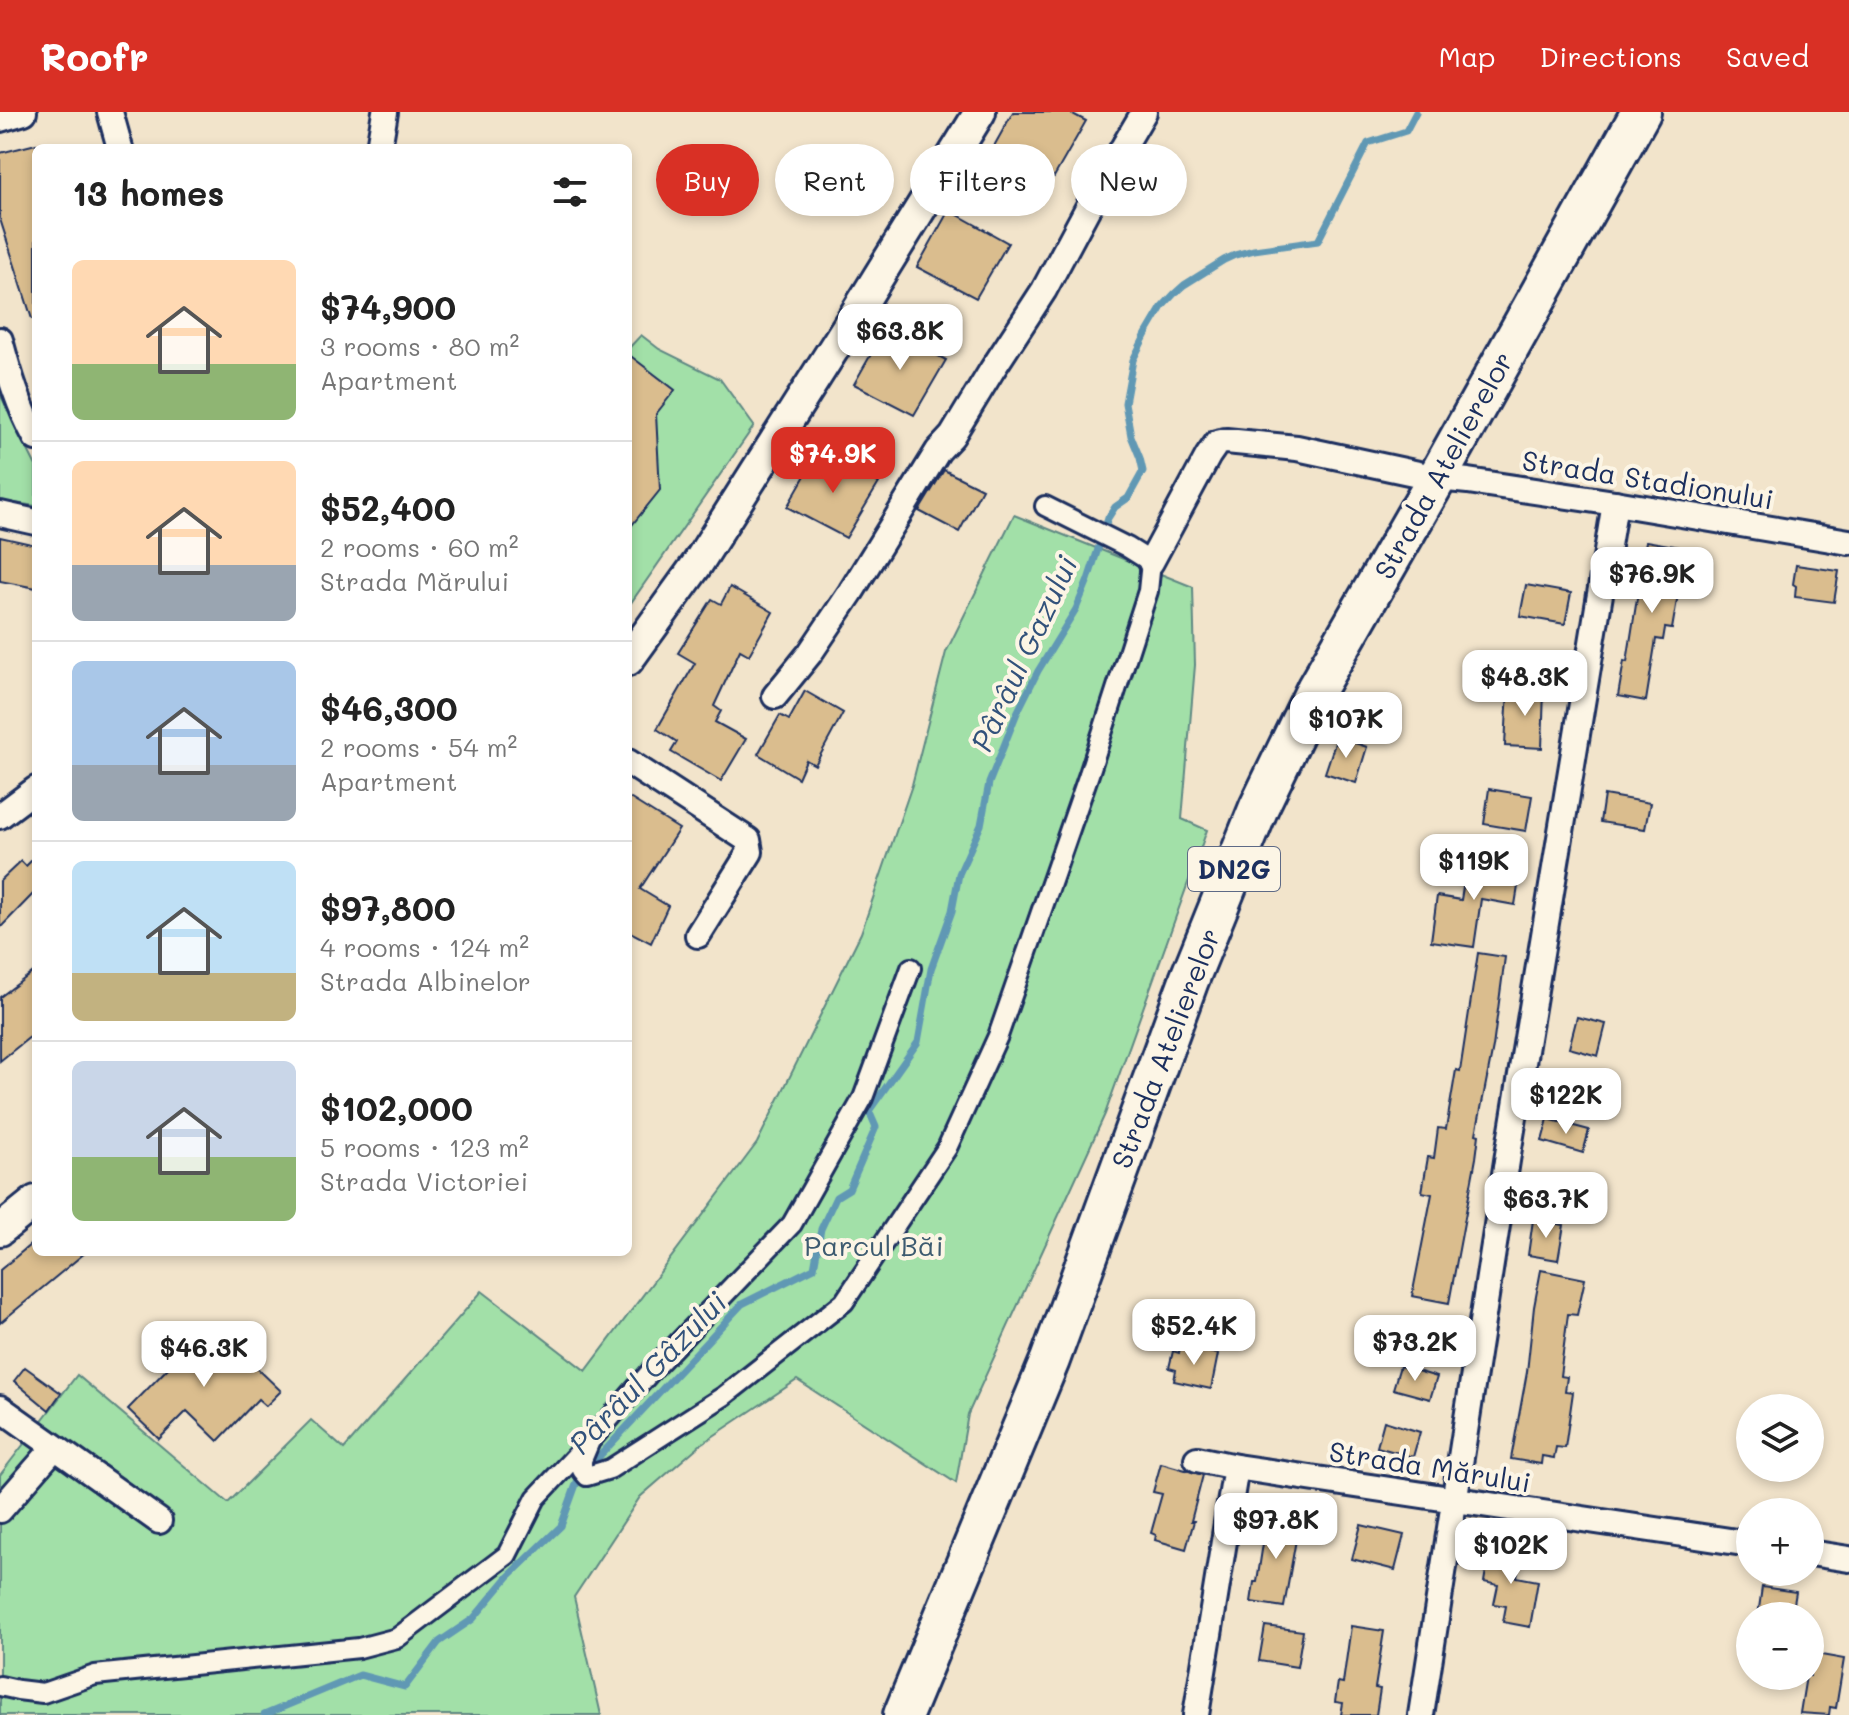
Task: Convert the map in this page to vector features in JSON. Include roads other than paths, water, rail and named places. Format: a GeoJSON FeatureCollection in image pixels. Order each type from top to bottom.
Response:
{"type":"FeatureCollection","features":[{"type":"Feature","properties":{"kind":"main road","name":"Strada Atelierelor"},"geometry":{"type":"LineString","coordinates":[[903,1715],[1050,1360],[1184,994],[1259,807],[1316,689],[1641,112]]}},
{"type":"Feature","properties":{"kind":"street"},"geometry":{"type":"LineString","coordinates":[[0,119],[24,112]]}},
{"type":"Feature","properties":{"kind":"street"},"geometry":{"type":"LineString","coordinates":[[110,112],[119,144]]}},
{"type":"Feature","properties":{"kind":"street"},"geometry":{"type":"LineString","coordinates":[[380,144],[385,112]]}},
{"type":"Feature","properties":{"kind":"street"},"geometry":{"type":"LineString","coordinates":[[632,654],[698,563],[980,112]]}},
{"type":"Feature","properties":{"kind":"street"},"geometry":{"type":"LineString","coordinates":[[775,696],[810,653],[938,451],[952,436],[1044,290],[1144,112]]}},
{"type":"Feature","properties":{"kind":"street"},"geometry":{"type":"LineString","coordinates":[[0,340],[17,397],[32,430]]}},
{"type":"Feature","properties":{"kind":"street","name":"Strada Stadionului"},"geometry":{"type":"LineString","coordinates":[[1151,562],[1217,443],[1226,441],[1297,448],[1437,478],[1615,503],[1849,542]]}},
{"type":"Feature","properties":{"kind":"street"},"geometry":{"type":"LineString","coordinates":[[1421,1715],[1509,1148],[1615,503]]}},
{"type":"Feature","properties":{"kind":"street"},"geometry":{"type":"LineString","coordinates":[[590,1441],[582,1460],[585,1473],[610,1469],[724,1396],[844,1302],[947,1148],[998,1036],[1148,591],[1151,562],[1045,506]]}},
{"type":"Feature","properties":{"kind":"street"},"geometry":{"type":"LineString","coordinates":[[0,514],[32,521]]}},
{"type":"Feature","properties":{"kind":"street"},"geometry":{"type":"LineString","coordinates":[[632,765],[748,840],[750,852],[698,935]]}},
{"type":"Feature","properties":{"kind":"street"},"geometry":{"type":"LineString","coordinates":[[0,816],[32,792]]}},
{"type":"Feature","properties":{"kind":"street"},"geometry":{"type":"LineString","coordinates":[[0,1686],[43,1693],[95,1675],[359,1648],[397,1638],[507,1555],[536,1498],[653,1369],[792,1224],[863,1098],[911,968]]}},
{"type":"Feature","properties":{"kind":"street"},"geometry":{"type":"LineString","coordinates":[[0,1230],[32,1204]]}},
{"type":"Feature","properties":{"kind":"street"},"geometry":{"type":"LineString","coordinates":[[0,1408],[159,1521]]}},
{"type":"Feature","properties":{"kind":"street"},"geometry":{"type":"LineString","coordinates":[[0,1510],[54,1448]]}},
{"type":"Feature","properties":{"kind":"street","name":"Strada Mărului"},"geometry":{"type":"LineString","coordinates":[[1197,1459],[1736,1542]]}},
{"type":"Feature","properties":{"kind":"street"},"geometry":{"type":"LineString","coordinates":[[1196,1715],[1236,1467]]}},
{"type":"Feature","properties":{"kind":"street"},"geometry":{"type":"LineString","coordinates":[[1824,1555],[1849,1559]]}},
{"type":"Feature","properties":{"kind":"waterway","name":"Pârâul Gazului"},"geometry":{"type":"LineString","coordinates":[[264,1715],[360,1675],[405,1687],[439,1642],[473,1619],[508,1577],[561,1526],[578,1479],[742,1304],[814,1268],[821,1229],[836,1197],[849,1189],[876,1127],[869,1111],[918,1042],[931,969],[952,911],[959,874],[981,825],[989,783],[1017,713],[1038,671],[1076,609],[1108,518],[1115,507],[1128,498],[1143,471],[1131,436],[1125,403],[1133,360],[1146,334],[1174,294],[1224,260],[1254,250],[1318,241],[1368,143],[1406,131],[1416,112]]}},
{"type":"Feature","properties":{"kind":"park label","name":"Parcul Băi"},"geometry":{"type":"Point","coordinates":[874,1245]}},
{"type":"Feature","properties":{"kind":"water label","name":"Pârâul Gâzului"},"geometry":{"type":"Point","coordinates":[647,1372]}}]}
